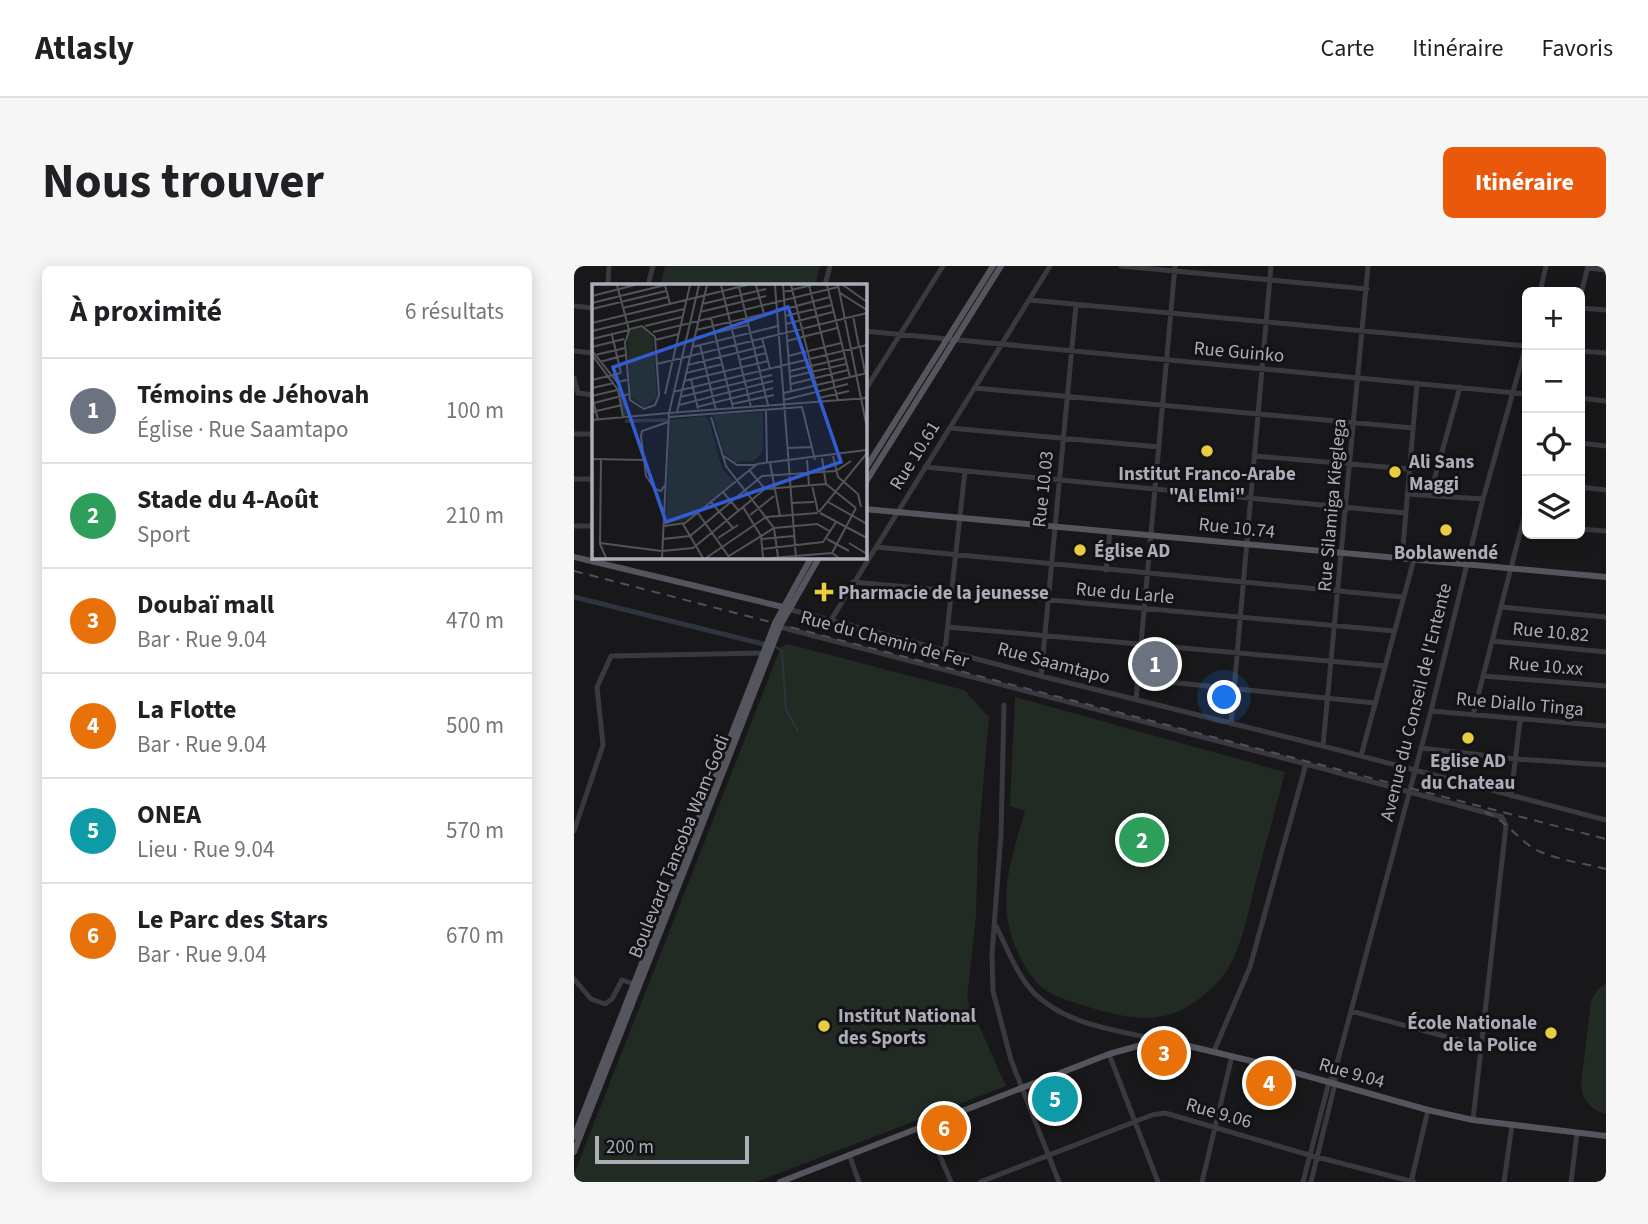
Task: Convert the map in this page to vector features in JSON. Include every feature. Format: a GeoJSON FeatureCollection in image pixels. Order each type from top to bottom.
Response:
{"type":"FeatureCollection","features":[{"type":"Feature","properties":{"kind":"main road"},"geometry":{"type":"LineString","coordinates":[[866,468],[993,266]]}},
{"type":"Feature","properties":{"kind":"main road"},"geometry":{"type":"LineString","coordinates":[[866,482],[1001,266]]}},
{"type":"Feature","properties":{"kind":"main road","name":"Rue 10.74"},"geometry":{"type":"LineString","coordinates":[[866,509],[1606,577]]}},
{"type":"Feature","properties":{"kind":"main road","name":"Rue Saamtapo"},"geometry":{"type":"LineString","coordinates":[[574,558],[785,608]]}},
{"type":"Feature","properties":{"kind":"main road","name":"Boulevard Tansoba Wam-Godi"},"geometry":{"type":"LineString","coordinates":[[574,1137],[764,653],[811,558]]}},
{"type":"Feature","properties":{"kind":"main road","name":"Boulevard Tansoba Wam-Godi"},"geometry":{"type":"LineString","coordinates":[[574,1152],[780,627],[785,608],[819,558]]}},
{"type":"Feature","properties":{"kind":"main road","name":"Rue 9.04"},"geometry":{"type":"LineString","coordinates":[[780,1182],[1109,1054],[1161,1041],[1214,1051],[1428,1110],[1513,1125],[1606,1136]]}},
{"type":"Feature","properties":{"kind":"street"},"geometry":{"type":"LineString","coordinates":[[608,284],[609,266]]}},
{"type":"Feature","properties":{"kind":"street"},"geometry":{"type":"LineString","coordinates":[[648,284],[653,266]]}},
{"type":"Feature","properties":{"kind":"street"},"geometry":{"type":"LineString","coordinates":[[825,284],[830,266]]}},
{"type":"Feature","properties":{"kind":"street"},"geometry":{"type":"LineString","coordinates":[[866,389],[903,334],[943,266]]}},
{"type":"Feature","properties":{"kind":"street","name":"Rue 10.61"},"geometry":{"type":"LineString","coordinates":[[831,620],[1050,266]]}},
{"type":"Feature","properties":{"kind":"street"},"geometry":{"type":"LineString","coordinates":[[1121,266],[1367,289]]}},
{"type":"Feature","properties":{"kind":"street"},"geometry":{"type":"LineString","coordinates":[[1231,724],[1271,266]]}},
{"type":"Feature","properties":{"kind":"street","name":"Rue Silamiga Kieglega"},"geometry":{"type":"LineString","coordinates":[[1323,746],[1368,266]]}},
{"type":"Feature","properties":{"kind":"street"},"geometry":{"type":"LineString","coordinates":[[1541,287],[1546,266]]}},
{"type":"Feature","properties":{"kind":"street"},"geometry":{"type":"LineString","coordinates":[[1583,287],[1588,267],[1606,270]]}},
{"type":"Feature","properties":{"kind":"street"},"geometry":{"type":"LineString","coordinates":[[1136,700],[1145,574],[1174,269]]}},
{"type":"Feature","properties":{"kind":"street"},"geometry":{"type":"LineString","coordinates":[[1030,300],[1522,344]]}},
{"type":"Feature","properties":{"kind":"street","name":"Rue 10.03"},"geometry":{"type":"LineString","coordinates":[[1041,676],[1076,305]]}},
{"type":"Feature","properties":{"kind":"street"},"geometry":{"type":"LineString","coordinates":[[574,306],[592,308]]}},
{"type":"Feature","properties":{"kind":"street"},"geometry":{"type":"LineString","coordinates":[[1585,308],[1606,310]]}},
{"type":"Feature","properties":{"kind":"street","name":"Rue Guinko"},"geometry":{"type":"LineString","coordinates":[[866,331],[1522,393]]}},
{"type":"Feature","properties":{"kind":"street","name":"Avenue du Conseil de l'Entente"},"geometry":{"type":"LineString","coordinates":[[1311,1182],[1335,1071],[1431,711],[1483,499],[1525,350]]}},
{"type":"Feature","properties":{"kind":"street"},"geometry":{"type":"LineString","coordinates":[[574,351],[592,353]]}},
{"type":"Feature","properties":{"kind":"street"},"geometry":{"type":"LineString","coordinates":[[1585,351],[1606,353]]}},
{"type":"Feature","properties":{"kind":"street"},"geometry":{"type":"LineString","coordinates":[[574,377],[578,393],[592,396]]}},
{"type":"Feature","properties":{"kind":"street"},"geometry":{"type":"LineString","coordinates":[[866,378],[873,379]]}},
{"type":"Feature","properties":{"kind":"street"},"geometry":{"type":"LineString","coordinates":[[1402,558],[1417,383]]}},
{"type":"Feature","properties":{"kind":"street"},"geometry":{"type":"LineString","coordinates":[[1430,495],[1460,387]]}},
{"type":"Feature","properties":{"kind":"street"},"geometry":{"type":"LineString","coordinates":[[974,388],[1413,428]]}},
{"type":"Feature","properties":{"kind":"street"},"geometry":{"type":"LineString","coordinates":[[1585,399],[1606,401]]}},
{"type":"Feature","properties":{"kind":"street"},"geometry":{"type":"LineString","coordinates":[[950,428],[1159,447]]}},
{"type":"Feature","properties":{"kind":"street"},"geometry":{"type":"LineString","coordinates":[[574,434],[592,434]]}},
{"type":"Feature","properties":{"kind":"street"},"geometry":{"type":"LineString","coordinates":[[1585,444],[1606,446]]}},
{"type":"Feature","properties":{"kind":"street"},"geometry":{"type":"LineString","coordinates":[[1255,456],[1409,469]]}},
{"type":"Feature","properties":{"kind":"street"},"geometry":{"type":"LineString","coordinates":[[925,467],[1405,513]]}},
{"type":"Feature","properties":{"kind":"street"},"geometry":{"type":"LineString","coordinates":[[945,650],[965,471]]}},
{"type":"Feature","properties":{"kind":"street"},"geometry":{"type":"LineString","coordinates":[[574,479],[592,479]]}},
{"type":"Feature","properties":{"kind":"street"},"geometry":{"type":"LineString","coordinates":[[1585,488],[1606,490]]}},
{"type":"Feature","properties":{"kind":"street"},"geometry":{"type":"LineString","coordinates":[[1407,494],[1483,499]]}},
{"type":"Feature","properties":{"kind":"street"},"geometry":{"type":"LineString","coordinates":[[574,526],[592,526]]}},
{"type":"Feature","properties":{"kind":"street"},"geometry":{"type":"LineString","coordinates":[[1585,529],[1606,531]]}},
{"type":"Feature","properties":{"kind":"street"},"geometry":{"type":"LineString","coordinates":[[1106,570],[1110,531]]}},
{"type":"Feature","properties":{"kind":"street"},"geometry":{"type":"LineString","coordinates":[[1473,715],[1522,533]]}},
{"type":"Feature","properties":{"kind":"street"},"geometry":{"type":"LineString","coordinates":[[876,547],[1402,597]]}},
{"type":"Feature","properties":{"kind":"street"},"geometry":{"type":"LineString","coordinates":[[1361,756],[1414,559]]}},
{"type":"Feature","properties":{"kind":"street","name":"Rue du Larle"},"geometry":{"type":"LineString","coordinates":[[853,582],[1048,602],[1394,631]]}},
{"type":"Feature","properties":{"kind":"street"},"geometry":{"type":"LineString","coordinates":[[1501,607],[1606,617]]}},
{"type":"Feature","properties":{"kind":"street","name":"Rue Saamtapo"},"geometry":{"type":"LineString","coordinates":[[785,608],[1606,820]]}},
{"type":"Feature","properties":{"kind":"street","name":"Rue du Chemin de Fer"},"geometry":{"type":"LineString","coordinates":[[780,627],[1499,816],[1505,820],[1506,825],[1481,1046]]}},
{"type":"Feature","properties":{"kind":"street"},"geometry":{"type":"LineString","coordinates":[[948,627],[1384,666]]}},
{"type":"Feature","properties":{"kind":"street","name":"Rue 10.82"},"geometry":{"type":"LineString","coordinates":[[1492,641],[1606,652]]}},
{"type":"Feature","properties":{"kind":"street"},"geometry":{"type":"LineString","coordinates":[[574,831],[576,816],[603,745],[597,687],[611,656],[764,653]]}},
{"type":"Feature","properties":{"kind":"street","name":"Rue 10.xx"},"geometry":{"type":"LineString","coordinates":[[1484,676],[1606,686]]}},
{"type":"Feature","properties":{"kind":"street"},"geometry":{"type":"LineString","coordinates":[[1138,679],[1375,703]]}},
{"type":"Feature","properties":{"kind":"street"},"geometry":{"type":"LineString","coordinates":[[1004,705],[1001,834],[992,954],[993,992],[1002,1031],[1022,1089],[1059,1182]]}},
{"type":"Feature","properties":{"kind":"street","name":"Rue Diallo Tinga"},"geometry":{"type":"LineString","coordinates":[[1431,711],[1606,726]]}},
{"type":"Feature","properties":{"kind":"street"},"geometry":{"type":"LineString","coordinates":[[1511,796],[1520,720]]}},
{"type":"Feature","properties":{"kind":"street"},"geometry":{"type":"LineString","coordinates":[[1421,748],[1516,759],[1606,765]]}},
{"type":"Feature","properties":{"kind":"street"},"geometry":{"type":"LineString","coordinates":[[1214,1051],[1250,967],[1306,764]]}},
{"type":"Feature","properties":{"kind":"street"},"geometry":{"type":"LineString","coordinates":[[995,924],[1021,976],[1033,992],[1052,1008],[1070,1017],[1161,1041]]}},
{"type":"Feature","properties":{"kind":"street"},"geometry":{"type":"LineString","coordinates":[[574,979],[591,999],[605,1004],[612,999],[622,980],[634,984]]}},
{"type":"Feature","properties":{"kind":"street"},"geometry":{"type":"LineString","coordinates":[[1351,1011],[1481,1046],[1473,1119]]}},
{"type":"Feature","properties":{"kind":"street"},"geometry":{"type":"LineString","coordinates":[[1109,1054],[1158,1182]]}},
{"type":"Feature","properties":{"kind":"street"},"geometry":{"type":"LineString","coordinates":[[1202,1182],[1232,1056]]}},
{"type":"Feature","properties":{"kind":"street","name":"Avenue du Conseil de l'Entente"},"geometry":{"type":"LineString","coordinates":[[1303,1182],[1332,1083]]}},
{"type":"Feature","properties":{"kind":"street"},"geometry":{"type":"LineString","coordinates":[[1412,1182],[1428,1110]]}},
{"type":"Feature","properties":{"kind":"street","name":"Rue 9.06"},"geometry":{"type":"LineString","coordinates":[[980,1182],[1134,1122],[1166,1113],[1412,1182]]}},
{"type":"Feature","properties":{"kind":"street"},"geometry":{"type":"LineString","coordinates":[[927,1125],[951,1182]]}},
{"type":"Feature","properties":{"kind":"street"},"geometry":{"type":"LineString","coordinates":[[1504,1182],[1513,1125]]}},
{"type":"Feature","properties":{"kind":"street"},"geometry":{"type":"LineString","coordinates":[[1571,1182],[1577,1133]]}},
{"type":"Feature","properties":{"kind":"street"},"geometry":{"type":"LineString","coordinates":[[849,1154],[859,1182]]}},
{"type":"Feature","properties":{"kind":"shaded area"},"geometry":{"type":"Polygon","coordinates":[[[665,266],[820,266],[815,284],[660,284],[665,266]]]}},
{"type":"Feature","properties":{"kind":"shaded area"},"geometry":{"type":"Polygon","coordinates":[[[788,644],[964,690],[989,717],[978,844],[976,915],[967,999],[1006,1086],[756,1182],[574,1182],[574,1174],[781,647],[788,644]]]}},
{"type":"Feature","properties":{"kind":"shaded area"},"geometry":{"type":"Polygon","coordinates":[[[1015,697],[1285,772],[1238,948],[1217,983],[1185,1008],[1170,1014],[1139,1018],[1085,1006],[1047,991],[1032,977],[1022,962],[1012,937],[1006,907],[1010,866],[1025,811],[1010,806],[1015,697]]]}},
{"type":"Feature","properties":{"kind":"shaded area"},"geometry":{"type":"Polygon","coordinates":[[[1606,984],[1606,1114],[1588,1104],[1581,1084],[1591,1001],[1598,989],[1606,984]]]}},
{"type":"Feature","properties":{"kind":"waterway"},"geometry":{"type":"LineString","coordinates":[[574,597],[763,644]]}},
{"type":"Feature","properties":{"kind":"waterway"},"geometry":{"type":"LineString","coordinates":[[776,647],[782,651],[786,710],[798,731]]}},
{"type":"Feature","properties":{"kind":"railway"},"geometry":{"type":"LineString","coordinates":[[574,571],[1606,839]]}},
{"type":"Feature","properties":{"kind":"railway"},"geometry":{"type":"LineString","coordinates":[[1485,812],[1538,850],[1606,869]]}},
{"type":"Feature","properties":{"kind":"place","name":"Institut Franco-Arabe \"Al Elmi\""},"geometry":{"type":"Point","coordinates":[1207,451]}},
{"type":"Feature","properties":{"kind":"place","name":"Ali Sans Maggi"},"geometry":{"type":"Point","coordinates":[1395,472]}},
{"type":"Feature","properties":{"kind":"place","name":"Boblawendé"},"geometry":{"type":"Point","coordinates":[1446,530]}},
{"type":"Feature","properties":{"kind":"place","name":"Église AD"},"geometry":{"type":"Point","coordinates":[1080,550]}},
{"type":"Feature","properties":{"kind":"place","name":"Pharmacie de la jeunesse"},"geometry":{"type":"Point","coordinates":[824,592]}},
{"type":"Feature","properties":{"kind":"place","name":"Témoins de Jéhovah"},"geometry":{"type":"Point","coordinates":[1155,664]}},
{"type":"Feature","properties":{"kind":"place","name":"Eglise AD du Chateau"},"geometry":{"type":"Point","coordinates":[1468,738]}},
{"type":"Feature","properties":{"kind":"place","name":"Stade du 4-Août"},"geometry":{"type":"Point","coordinates":[1142,840]}},
{"type":"Feature","properties":{"kind":"place","name":"Institut National des Sports"},"geometry":{"type":"Point","coordinates":[824,1026]}},
{"type":"Feature","properties":{"kind":"place","name":"École Nationale de la Police"},"geometry":{"type":"Point","coordinates":[1551,1033]}},
{"type":"Feature","properties":{"kind":"place","name":"Doubaï mall"},"geometry":{"type":"Point","coordinates":[1164,1053]}},
{"type":"Feature","properties":{"kind":"place","name":"La Flotte"},"geometry":{"type":"Point","coordinates":[1269,1083]}},
{"type":"Feature","properties":{"kind":"place","name":"ONEA"},"geometry":{"type":"Point","coordinates":[1055,1099]}},
{"type":"Feature","properties":{"kind":"place","name":"Le Parc des Stars"},"geometry":{"type":"Point","coordinates":[944,1128]}}]}
